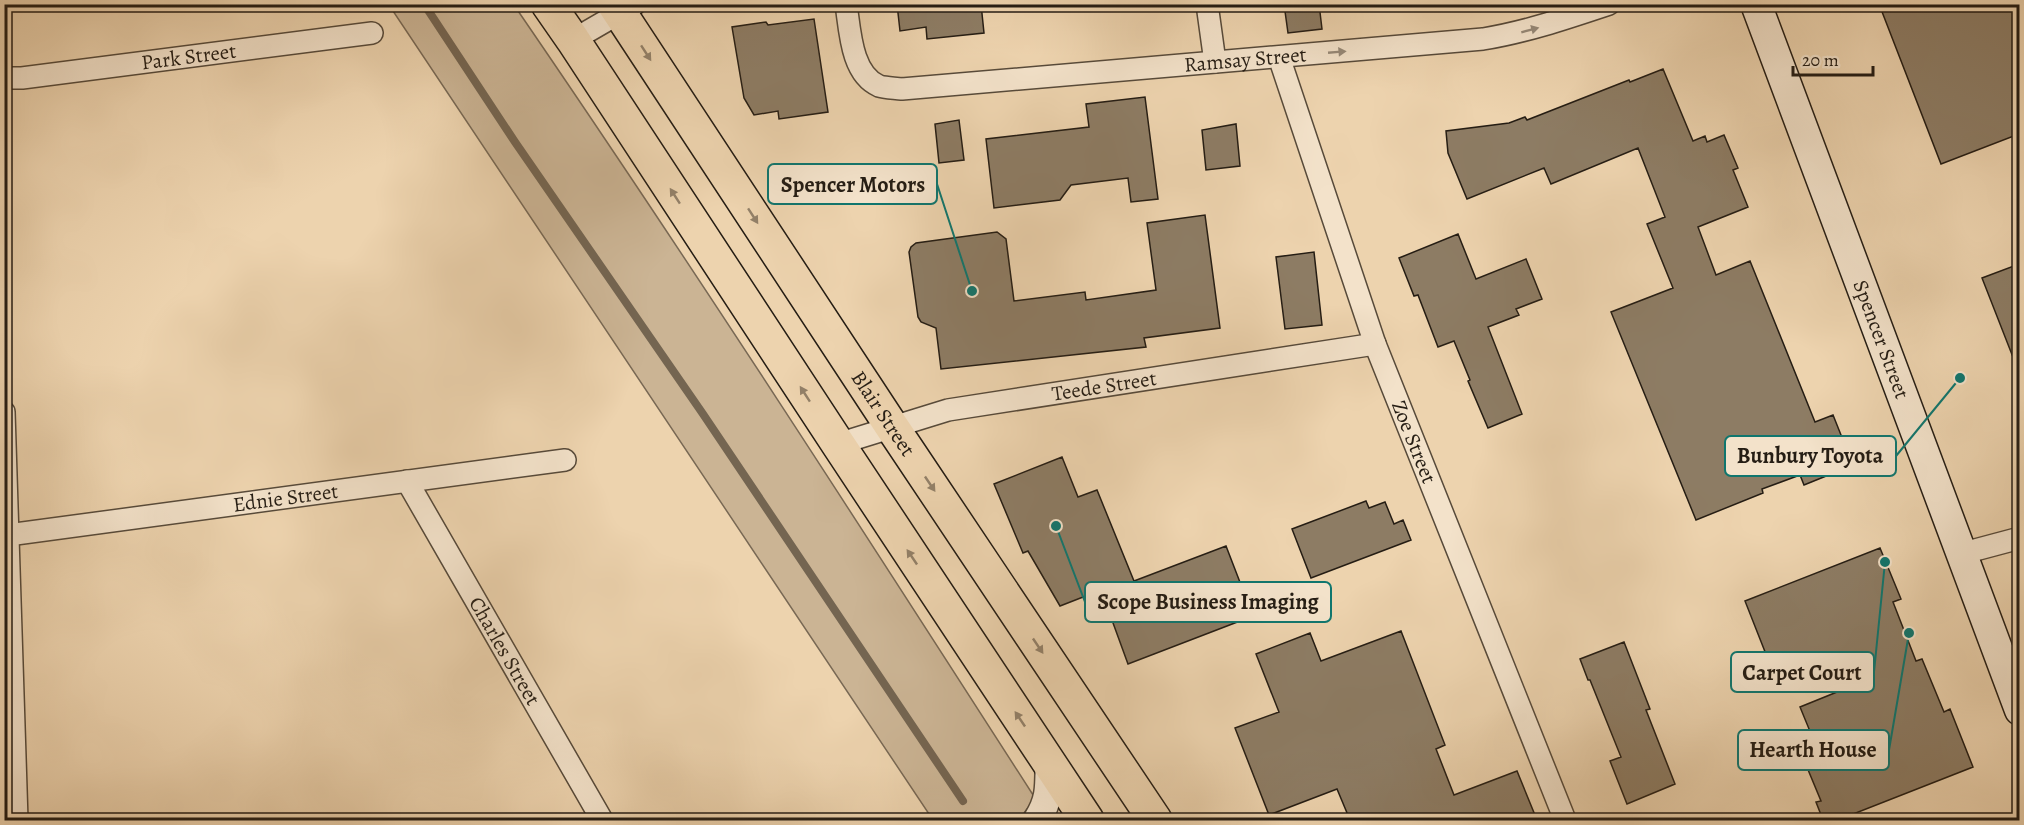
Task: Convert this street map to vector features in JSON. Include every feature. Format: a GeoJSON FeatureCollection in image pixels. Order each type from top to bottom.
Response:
{"type":"FeatureCollection","features":[{"type":"Feature","properties":{"kind":"main road"},"geometry":{"type":"LineString","coordinates":[[548,4],[1088,820]]}},
{"type":"Feature","properties":{"kind":"main road","name":"Spencer Street"},"geometry":{"type":"LineString","coordinates":[[1756,4],[2019,710]]}},
{"type":"Feature","properties":{"kind":"main road","name":"Blair Street"},"geometry":{"type":"LineString","coordinates":[[623,7],[1144,817]]}},
{"type":"Feature","properties":{"kind":"street","name":"Ramsay Street"},"geometry":{"type":"LineString","coordinates":[[846,4],[851,37],[861,70],[879,86],[902,89],[1483,39],[1511,35],[1609,4]]}},
{"type":"Feature","properties":{"kind":"street"},"geometry":{"type":"LineString","coordinates":[[1207,4],[1215,62]]}},
{"type":"Feature","properties":{"kind":"street"},"geometry":{"type":"LineString","coordinates":[[573,40],[623,7]]}},
{"type":"Feature","properties":{"kind":"street","name":"Park Street"},"geometry":{"type":"LineString","coordinates":[[4,78],[22,78],[372,33]]}},
{"type":"Feature","properties":{"kind":"street","name":"Zoe Street"},"geometry":{"type":"LineString","coordinates":[[1279,57],[1375,344],[1565,820]]}},
{"type":"Feature","properties":{"kind":"street","name":"Teede Street"},"geometry":{"type":"LineString","coordinates":[[838,444],[948,410],[1375,344]]}},
{"type":"Feature","properties":{"kind":"street"},"geometry":{"type":"LineString","coordinates":[[4,412],[17,820]]}},
{"type":"Feature","properties":{"kind":"street","name":"Ednie Street"},"geometry":{"type":"LineString","coordinates":[[8,536],[565,460]]}},
{"type":"Feature","properties":{"kind":"street","name":"Charles Street"},"geometry":{"type":"LineString","coordinates":[[407,481],[602,820]]}},
{"type":"Feature","properties":{"kind":"street"},"geometry":{"type":"LineString","coordinates":[[1960,554],[2019,538]]}},
{"type":"Feature","properties":{"kind":"street"},"geometry":{"type":"LineString","coordinates":[[1037,820],[1047,799],[1049,763]]}},
{"type":"Feature","properties":{"kind":"shaded area"},"geometry":{"type":"Polygon","coordinates":[[[389,5],[514,5],[712,300],[1035,798],[1019,820],[933,820],[389,5]]]}},
{"type":"Feature","properties":{"kind":"building"},"geometry":{"type":"Polygon","coordinates":[[[897,4],[981,4],[984,33],[927,39],[926,27],[900,31],[897,4]]]}},
{"type":"Feature","properties":{"kind":"building"},"geometry":{"type":"Polygon","coordinates":[[[1284,4],[1319,4],[1322,29],[1288,33],[1284,4]]]}},
{"type":"Feature","properties":{"kind":"building"},"geometry":{"type":"Polygon","coordinates":[[[1879,4],[2019,4],[2019,134],[1941,164],[1879,4]]]}},
{"type":"Feature","properties":{"kind":"building"},"geometry":{"type":"Polygon","coordinates":[[[814,19],[828,112],[779,119],[778,111],[754,115],[744,98],[732,27],[814,19]]]}},
{"type":"Feature","properties":{"kind":"building"},"geometry":{"type":"Polygon","coordinates":[[[1663,69],[1693,141],[1705,136],[1707,142],[1724,135],[1738,168],[1733,170],[1748,207],[1698,227],[1716,275],[1750,261],[1815,422],[1833,415],[1849,455],[1837,460],[1841,470],[1804,485],[1800,475],[1762,489],[1763,493],[1696,520],[1611,312],[1673,288],[1647,224],[1665,217],[1638,148],[1551,184],[1544,168],[1467,199],[1448,153],[1446,131],[1509,123],[1525,117],[1527,120],[1663,69]]]}},
{"type":"Feature","properties":{"kind":"building"},"geometry":{"type":"Polygon","coordinates":[[[1145,97],[1158,199],[1131,202],[1128,178],[1071,185],[1060,200],[994,208],[986,139],[1089,127],[1086,104],[1145,97]]]}},
{"type":"Feature","properties":{"kind":"building"},"geometry":{"type":"Polygon","coordinates":[[[959,120],[964,160],[939,163],[935,124],[959,120]]]}},
{"type":"Feature","properties":{"kind":"building"},"geometry":{"type":"Polygon","coordinates":[[[1236,124],[1240,166],[1206,170],[1202,130],[1236,124]]]}},
{"type":"Feature","properties":{"kind":"building"},"geometry":{"type":"Polygon","coordinates":[[[1205,215],[1220,328],[1144,338],[1146,347],[941,369],[936,328],[921,322],[918,317],[909,252],[916,243],[997,232],[1006,239],[1014,301],[1085,292],[1086,300],[1156,290],[1147,223],[1205,215]]]}},
{"type":"Feature","properties":{"kind":"building"},"geometry":{"type":"Polygon","coordinates":[[[1458,234],[1476,279],[1526,259],[1542,299],[1516,309],[1519,315],[1488,327],[1522,414],[1488,428],[1454,341],[1438,347],[1418,295],[1414,296],[1399,258],[1458,234]]]}},
{"type":"Feature","properties":{"kind":"building"},"geometry":{"type":"Polygon","coordinates":[[[1314,252],[1322,325],[1285,329],[1276,257],[1314,252]]]}},
{"type":"Feature","properties":{"kind":"building"},"geometry":{"type":"Polygon","coordinates":[[[2019,264],[2019,369],[2018,370],[1982,278],[2019,264]]]}},
{"type":"Feature","properties":{"kind":"building"},"geometry":{"type":"Polygon","coordinates":[[[1062,457],[1078,497],[1097,490],[1134,581],[1226,546],[1253,616],[1128,664],[1101,590],[1060,606],[1028,551],[1023,553],[994,484],[1062,457]]]}},
{"type":"Feature","properties":{"kind":"building"},"geometry":{"type":"Polygon","coordinates":[[[1366,501],[1369,508],[1385,502],[1394,524],[1403,520],[1411,540],[1311,578],[1292,529],[1366,501]]]}},
{"type":"Feature","properties":{"kind":"building"},"geometry":{"type":"Polygon","coordinates":[[[1880,548],[1901,599],[1893,602],[1916,661],[1922,659],[1944,712],[1950,709],[1973,767],[1838,820],[1823,820],[1816,802],[1821,801],[1799,748],[1814,741],[1800,707],[1837,692],[1821,653],[1773,672],[1745,601],[1880,548]]]}},
{"type":"Feature","properties":{"kind":"building"},"geometry":{"type":"Polygon","coordinates":[[[1401,631],[1445,745],[1436,749],[1454,795],[1517,771],[1537,820],[1350,820],[1337,789],[1269,815],[1235,728],[1279,712],[1256,654],[1310,633],[1321,661],[1401,631]]]}},
{"type":"Feature","properties":{"kind":"building"},"geometry":{"type":"Polygon","coordinates":[[[1624,642],[1650,709],[1646,710],[1675,784],[1627,804],[1610,761],[1621,757],[1580,659],[1624,642]]]}},
{"type":"Feature","properties":{"kind":"waterway"},"geometry":{"type":"LineString","coordinates":[[424,4],[515,142],[703,414],[963,801]]}},
{"type":"Feature","properties":{"kind":"place","name":"Spencer Motors"},"geometry":{"type":"Point","coordinates":[972,291]}},
{"type":"Feature","properties":{"kind":"place","name":"Bunbury Toyota"},"geometry":{"type":"Point","coordinates":[1960,378]}},
{"type":"Feature","properties":{"kind":"place","name":"Scope Business Imaging"},"geometry":{"type":"Point","coordinates":[1056,526]}},
{"type":"Feature","properties":{"kind":"place","name":"Carpet Court"},"geometry":{"type":"Point","coordinates":[1885,562]}},
{"type":"Feature","properties":{"kind":"place","name":"Hearth House"},"geometry":{"type":"Point","coordinates":[1909,633]}}]}
